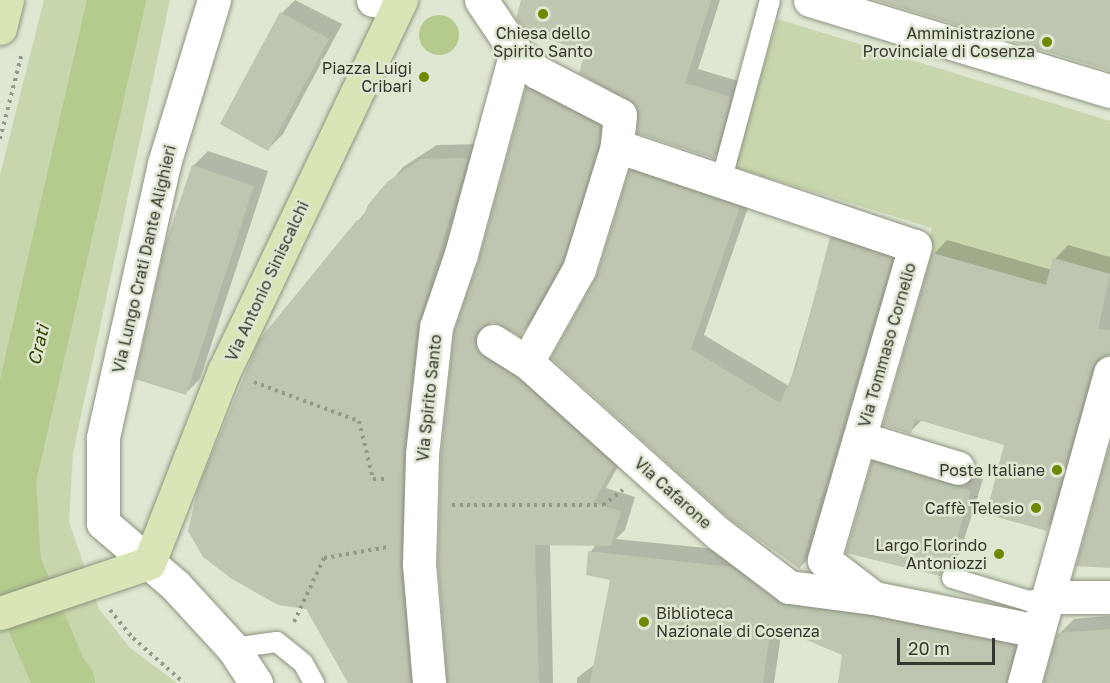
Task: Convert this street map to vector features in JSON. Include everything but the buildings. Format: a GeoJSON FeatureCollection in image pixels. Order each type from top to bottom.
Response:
{"type":"FeatureCollection","features":[{"type":"Feature","properties":{"kind":"street"},"geometry":{"type":"LineString","coordinates":[[7,0],[12,37]]}},
{"type":"Feature","properties":{"kind":"street","name":"Via Lungo Crati Dante Alighieri"},"geometry":{"type":"LineString","coordinates":[[149,562],[103,523],[103,438],[164,164],[214,0]]}},
{"type":"Feature","properties":{"kind":"street"},"geometry":{"type":"LineString","coordinates":[[482,0],[516,52],[537,72],[620,115],[617,146],[579,269],[527,362]]}},
{"type":"Feature","properties":{"kind":"street"},"geometry":{"type":"LineString","coordinates":[[810,0],[1110,91]]}},
{"type":"Feature","properties":{"kind":"street","name":"Via Antonio Siniscalchi"},"geometry":{"type":"LineString","coordinates":[[149,562],[224,371],[390,1]]}},
{"type":"Feature","properties":{"kind":"street","name":"Via Spirito Santo"},"geometry":{"type":"LineString","coordinates":[[429,683],[420,546],[421,492],[436,327],[461,254],[516,52]]}},
{"type":"Feature","properties":{"kind":"street","name":"Via Tommaso Cornelio"},"geometry":{"type":"LineString","coordinates":[[617,146],[722,178],[915,246],[824,560],[874,598],[1038,631]]}},
{"type":"Feature","properties":{"kind":"street","name":"Via Cafarone"},"geometry":{"type":"LineString","coordinates":[[493,341],[527,362],[719,534],[789,587],[874,598]]}},
{"type":"Feature","properties":{"kind":"street"},"geometry":{"type":"LineString","coordinates":[[1024,683],[1110,373]]}},
{"type":"Feature","properties":{"kind":"street"},"geometry":{"type":"LineString","coordinates":[[860,438],[958,468]]}},
{"type":"Feature","properties":{"kind":"street"},"geometry":{"type":"LineString","coordinates":[[0,613],[91,585],[149,562],[233,648],[256,683]]}},
{"type":"Feature","properties":{"kind":"street"},"geometry":{"type":"LineString","coordinates":[[1048,597],[1110,597]]}},
{"type":"Feature","properties":{"kind":"lane"},"geometry":{"type":"LineString","coordinates":[[722,178],[770,0]]}},
{"type":"Feature","properties":{"kind":"lane"},"geometry":{"type":"LineString","coordinates":[[952,578],[1029,601],[1048,597]]}},
{"type":"Feature","properties":{"kind":"lane"},"geometry":{"type":"LineString","coordinates":[[233,648],[277,642],[303,663],[314,683]]}},
{"type":"Feature","properties":{"kind":"path"},"geometry":{"type":"LineString","coordinates":[[0,139],[12,37]]}},
{"type":"Feature","properties":{"kind":"path"},"geometry":{"type":"LineString","coordinates":[[224,371],[359,421],[373,479],[421,492],[603,505],[624,490],[635,495]]}},
{"type":"Feature","properties":{"kind":"path"},"geometry":{"type":"LineString","coordinates":[[283,647],[324,558],[392,546],[420,546]]}},
{"type":"Feature","properties":{"kind":"path"},"geometry":{"type":"LineString","coordinates":[[91,585],[132,638],[184,683]]}},
{"type":"Feature","properties":{"kind":"shaded area"},"geometry":{"type":"Polygon","coordinates":[[[44,0],[170,0],[73,453],[69,522],[99,609],[130,648],[177,683],[0,683],[0,175],[44,0]]]}},
{"type":"Feature","properties":{"kind":"shaded area"},"geometry":{"type":"Polygon","coordinates":[[[439,15],[453,21],[459,35],[453,49],[439,55],[425,49],[419,35],[425,21],[439,15]]]}},
{"type":"Feature","properties":{"kind":"shaded area"},"geometry":{"type":"Polygon","coordinates":[[[778,19],[1110,121],[1110,274],[1054,258],[1046,285],[926,251],[932,228],[733,167],[778,19]]]}},
{"type":"Feature","properties":{"kind":"waterway","name":"Crati"},"geometry":{"type":"LineString","coordinates":[[66,683],[59,675],[12,565],[7,479],[117,0]]}},
{"type":"Feature","properties":{"kind":"waterway"},"geometry":{"type":"LineString","coordinates":[[0,557],[12,565]]}},
{"type":"Feature","properties":{"kind":"place","name":"Chiesa dello Spirito Santo"},"geometry":{"type":"Point","coordinates":[543,14]}},
{"type":"Feature","properties":{"kind":"place","name":"Amministrazione Provinciale di Cosenza"},"geometry":{"type":"Point","coordinates":[1047,42]}},
{"type":"Feature","properties":{"kind":"place","name":"Piazza Luigi Cribari"},"geometry":{"type":"Point","coordinates":[424,77]}},
{"type":"Feature","properties":{"kind":"place","name":"Poste Italiane"},"geometry":{"type":"Point","coordinates":[1057,470]}},
{"type":"Feature","properties":{"kind":"place","name":"Caffè Telesio"},"geometry":{"type":"Point","coordinates":[1036,508]}},
{"type":"Feature","properties":{"kind":"place","name":"Largo Florindo Antoniozzi"},"geometry":{"type":"Point","coordinates":[999,554]}},
{"type":"Feature","properties":{"kind":"place","name":"Biblioteca Nazionale di Cosenza"},"geometry":{"type":"Point","coordinates":[644,622]}}]}
